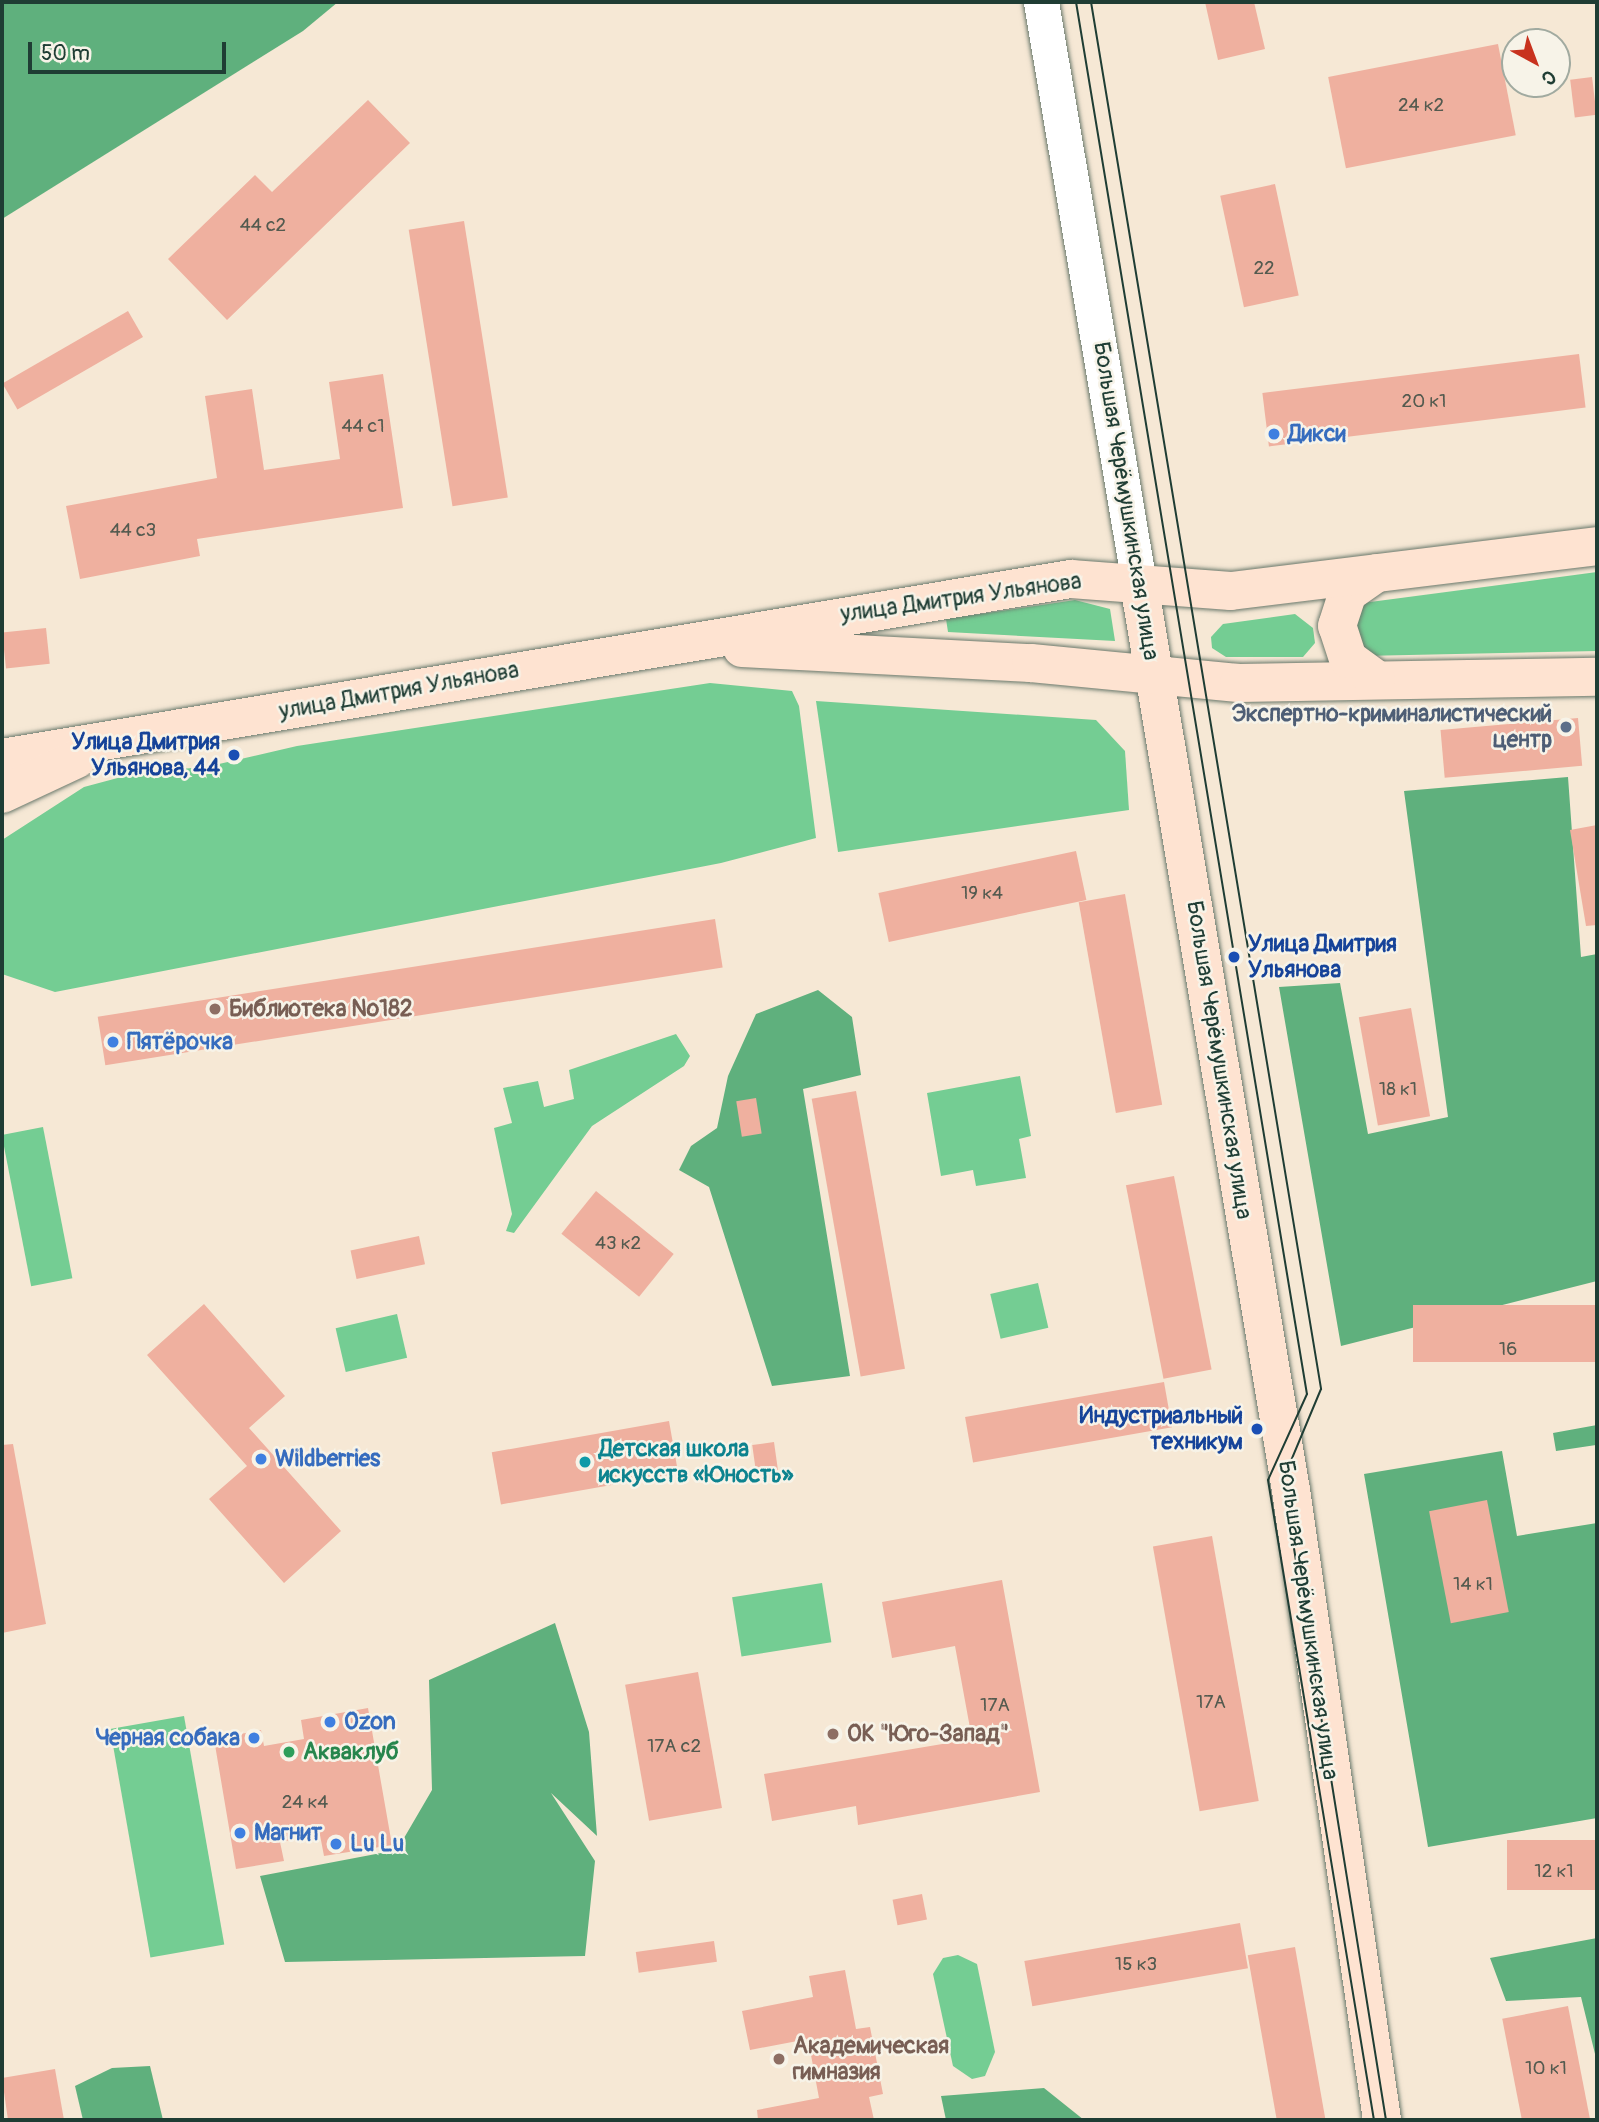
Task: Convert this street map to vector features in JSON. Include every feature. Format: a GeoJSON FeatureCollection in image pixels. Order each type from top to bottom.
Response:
{"type":"FeatureCollection","features":[{"type":"Feature","properties":{"kind":"main road","name":"улица Дмитрия Ульянова"},"geometry":{"type":"LineString","coordinates":[[2,758],[139,737],[1018,586],[1071,579],[1139,584],[1202,593],[1597,546]]}},
{"type":"Feature","properties":{"kind":"main road"},"geometry":{"type":"LineString","coordinates":[[1376,679],[1348,659],[1337,626],[1348,593],[1377,573]]}},
{"type":"Feature","properties":{"kind":"main road","name":"Большая Черёмушкинская улица"},"geometry":{"type":"LineString","coordinates":[[1139,584],[1291,1490],[1382,2120]]}},
{"type":"Feature","properties":{"kind":"main road"},"geometry":{"type":"LineString","coordinates":[[1286,585],[1309,602],[1321,628],[1319,657],[1303,681]]}},
{"type":"Feature","properties":{"kind":"main road","name":"улица Дмитрия Ульянова"},"geometry":{"type":"LineString","coordinates":[[659,648],[1031,663],[1155,676],[1303,681],[1597,677]]}},
{"type":"Feature","properties":{"kind":"main road","name":"улица Дмитрия Ульянова"},"geometry":{"type":"LineString","coordinates":[[2,794],[139,737]]}},
{"type":"Feature","properties":{"kind":"street","name":"Большая Черёмушкинская улица"},"geometry":{"type":"LineString","coordinates":[[1041,2],[1139,584]]}},
{"type":"Feature","properties":{"kind":"green space"},"geometry":{"type":"Polygon","coordinates":[[[2,2],[338,2],[303,31],[2,219],[2,2]]]}},
{"type":"Feature","properties":{"kind":"green space"},"geometry":{"type":"Polygon","coordinates":[[[1597,572],[1597,651],[1362,656],[1347,613],[1355,604],[1597,572]]]}},
{"type":"Feature","properties":{"kind":"green space"},"geometry":{"type":"Polygon","coordinates":[[[1075,600],[1110,609],[1115,641],[948,632],[946,619],[1075,600]]]}},
{"type":"Feature","properties":{"kind":"green space"},"geometry":{"type":"Polygon","coordinates":[[[1295,614],[1313,628],[1315,643],[1303,657],[1226,657],[1212,648],[1211,637],[1223,624],[1295,614]]]}},
{"type":"Feature","properties":{"kind":"green space"},"geometry":{"type":"Polygon","coordinates":[[[710,683],[792,691],[799,706],[816,838],[721,863],[55,992],[2,974],[2,840],[84,787],[140,772],[206,767],[297,746],[710,683]]]}},
{"type":"Feature","properties":{"kind":"green space"},"geometry":{"type":"Polygon","coordinates":[[[816,701],[1096,720],[1125,751],[1129,810],[838,852],[816,701]]]}},
{"type":"Feature","properties":{"kind":"green space"},"geometry":{"type":"Polygon","coordinates":[[[1568,777],[1581,957],[1597,954],[1597,1281],[1341,1346],[1279,987],[1340,983],[1368,1134],[1448,1117],[1404,791],[1568,777]]]}},
{"type":"Feature","properties":{"kind":"green space"},"geometry":{"type":"Polygon","coordinates":[[[818,990],[852,1017],[861,1075],[803,1089],[850,1376],[772,1386],[709,1187],[679,1170],[691,1146],[717,1128],[728,1076],[756,1014],[818,990]]]}},
{"type":"Feature","properties":{"kind":"green space"},"geometry":{"type":"Polygon","coordinates":[[[676,1034],[690,1056],[684,1066],[592,1126],[514,1233],[506,1231],[512,1214],[494,1128],[512,1123],[503,1088],[538,1081],[544,1107],[574,1099],[569,1070],[676,1034]]]}},
{"type":"Feature","properties":{"kind":"green space"},"geometry":{"type":"Polygon","coordinates":[[[1020,1076],[1031,1136],[1019,1139],[1026,1178],[976,1186],[973,1170],[941,1176],[927,1093],[1020,1076]]]}},
{"type":"Feature","properties":{"kind":"green space"},"geometry":{"type":"Polygon","coordinates":[[[43,1127],[72,1278],[31,1286],[2,1135],[43,1127]]]}},
{"type":"Feature","properties":{"kind":"green space"},"geometry":{"type":"Polygon","coordinates":[[[1038,1283],[1048,1328],[1001,1339],[990,1294],[1038,1283]]]}},
{"type":"Feature","properties":{"kind":"green space"},"geometry":{"type":"Polygon","coordinates":[[[397,1314],[407,1358],[346,1372],[336,1328],[397,1314]]]}},
{"type":"Feature","properties":{"kind":"green space"},"geometry":{"type":"Polygon","coordinates":[[[1597,1425],[1597,1451],[1596,1445],[1556,1451],[1553,1433],[1597,1425]]]}},
{"type":"Feature","properties":{"kind":"green space"},"geometry":{"type":"Polygon","coordinates":[[[1502,1451],[1517,1536],[1597,1523],[1597,1818],[1428,1847],[1364,1474],[1502,1451]]]}},
{"type":"Feature","properties":{"kind":"green space"},"geometry":{"type":"Polygon","coordinates":[[[822,1583],[831,1642],[742,1656],[732,1597],[822,1583]]]}},
{"type":"Feature","properties":{"kind":"green space"},"geometry":{"type":"Polygon","coordinates":[[[555,1623],[589,1732],[597,1836],[551,1793],[595,1861],[585,1956],[285,1962],[260,1876],[397,1850],[432,1790],[429,1680],[555,1623]]]}},
{"type":"Feature","properties":{"kind":"green space"},"geometry":{"type":"Polygon","coordinates":[[[184,1716],[224,1944],[150,1957],[110,1729],[184,1716]]]}},
{"type":"Feature","properties":{"kind":"green space"},"geometry":{"type":"Polygon","coordinates":[[[1597,1938],[1597,2062],[1581,1997],[1506,2001],[1490,1958],[1597,1938]]]}},
{"type":"Feature","properties":{"kind":"green space"},"geometry":{"type":"Polygon","coordinates":[[[958,1955],[977,1964],[995,2052],[985,2076],[972,2079],[953,2066],[933,1974],[943,1958],[958,1955]]]}},
{"type":"Feature","properties":{"kind":"green space"},"geometry":{"type":"Polygon","coordinates":[[[150,2066],[163,2120],[83,2120],[75,2086],[112,2068],[150,2066]]]}},
{"type":"Feature","properties":{"kind":"green space"},"geometry":{"type":"Polygon","coordinates":[[[1044,2088],[1084,2120],[946,2120],[941,2096],[1044,2088]]]}},
{"type":"Feature","properties":{"kind":"building"},"geometry":{"type":"Polygon","coordinates":[[[1205,2],[1254,2],[1265,49],[1218,60],[1205,2]]]}},
{"type":"Feature","properties":{"kind":"building"},"geometry":{"type":"Polygon","coordinates":[[[1498,44],[1501,59],[1501,98],[1508,98],[1516,135],[1346,168],[1328,77],[1498,44]]]}},
{"type":"Feature","properties":{"kind":"building"},"geometry":{"type":"Polygon","coordinates":[[[1592,77],[1597,115],[1575,117],[1571,80],[1592,77]]]}},
{"type":"Feature","properties":{"kind":"building"},"geometry":{"type":"Polygon","coordinates":[[[368,100],[410,143],[227,320],[168,259],[255,175],[272,192],[368,100]]]}},
{"type":"Feature","properties":{"kind":"building"},"geometry":{"type":"Polygon","coordinates":[[[1275,184],[1299,296],[1244,307],[1220,196],[1275,184]]]}},
{"type":"Feature","properties":{"kind":"building"},"geometry":{"type":"Polygon","coordinates":[[[464,221],[508,498],[452,506],[409,230],[464,221]]]}},
{"type":"Feature","properties":{"kind":"building"},"geometry":{"type":"Polygon","coordinates":[[[128,311],[143,337],[17,409],[2,384],[128,311]]]}},
{"type":"Feature","properties":{"kind":"building"},"geometry":{"type":"Polygon","coordinates":[[[1579,354],[1586,408],[1269,446],[1262,393],[1579,354]]]}},
{"type":"Feature","properties":{"kind":"building"},"geometry":{"type":"Polygon","coordinates":[[[383,374],[403,508],[197,539],[200,556],[80,579],[66,506],[217,478],[205,396],[252,389],[264,470],[340,459],[329,382],[383,374]]]}},
{"type":"Feature","properties":{"kind":"building"},"geometry":{"type":"Polygon","coordinates":[[[46,628],[50,664],[6,668],[2,633],[46,628]]]}},
{"type":"Feature","properties":{"kind":"building"},"geometry":{"type":"Polygon","coordinates":[[[1578,718],[1582,766],[1445,778],[1441,730],[1578,718]]]}},
{"type":"Feature","properties":{"kind":"building"},"geometry":{"type":"Polygon","coordinates":[[[1597,825],[1597,925],[1586,926],[1570,830],[1597,825]]]}},
{"type":"Feature","properties":{"kind":"building"},"geometry":{"type":"Polygon","coordinates":[[[1076,851],[1086,900],[889,942],[878,893],[1076,851]]]}},
{"type":"Feature","properties":{"kind":"building"},"geometry":{"type":"Polygon","coordinates":[[[1125,894],[1162,1105],[1116,1113],[1079,902],[1125,894]]]}},
{"type":"Feature","properties":{"kind":"building"},"geometry":{"type":"Polygon","coordinates":[[[715,919],[723,967],[105,1065],[98,1017],[715,919]]]}},
{"type":"Feature","properties":{"kind":"building"},"geometry":{"type":"Polygon","coordinates":[[[1411,1008],[1430,1116],[1378,1126],[1359,1017],[1411,1008]]]}},
{"type":"Feature","properties":{"kind":"building"},"geometry":{"type":"Polygon","coordinates":[[[856,1091],[905,1369],[861,1377],[812,1099],[856,1091]]]}},
{"type":"Feature","properties":{"kind":"building"},"geometry":{"type":"Polygon","coordinates":[[[756,1098],[762,1134],[742,1137],[736,1101],[756,1098]]]}},
{"type":"Feature","properties":{"kind":"building"},"geometry":{"type":"Polygon","coordinates":[[[1174,1176],[1212,1369],[1163,1379],[1126,1185],[1174,1176]]]}},
{"type":"Feature","properties":{"kind":"building"},"geometry":{"type":"Polygon","coordinates":[[[596,1191],[674,1254],[639,1297],[561,1234],[596,1191]]]}},
{"type":"Feature","properties":{"kind":"building"},"geometry":{"type":"Polygon","coordinates":[[[419,1236],[425,1264],[357,1279],[351,1251],[419,1236]]]}},
{"type":"Feature","properties":{"kind":"building"},"geometry":{"type":"Polygon","coordinates":[[[204,1304],[285,1396],[249,1428],[341,1531],[284,1583],[209,1499],[247,1466],[147,1355],[204,1304]]]}},
{"type":"Feature","properties":{"kind":"building"},"geometry":{"type":"Polygon","coordinates":[[[1413,1305],[1597,1305],[1597,1362],[1413,1362],[1413,1305]]]}},
{"type":"Feature","properties":{"kind":"building"},"geometry":{"type":"Polygon","coordinates":[[[1164,1382],[1172,1427],[973,1462],[965,1417],[1164,1382]]]}},
{"type":"Feature","properties":{"kind":"building","name":"Детская школа искусств «Юность»"},"geometry":{"type":"Polygon","coordinates":[[[669,1421],[678,1473],[501,1504],[492,1452],[669,1421]]]}},
{"type":"Feature","properties":{"kind":"building"},"geometry":{"type":"Polygon","coordinates":[[[774,1442],[778,1471],[756,1474],[752,1445],[774,1442]]]}},
{"type":"Feature","properties":{"kind":"building"},"geometry":{"type":"Polygon","coordinates":[[[13,1444],[46,1624],[2,1633],[2,1445],[13,1444]]]}},
{"type":"Feature","properties":{"kind":"building"},"geometry":{"type":"Polygon","coordinates":[[[1487,1500],[1509,1612],[1451,1623],[1429,1511],[1487,1500]]]}},
{"type":"Feature","properties":{"kind":"building"},"geometry":{"type":"Polygon","coordinates":[[[1212,1536],[1259,1801],[1200,1811],[1153,1546],[1212,1536]]]}},
{"type":"Feature","properties":{"kind":"building"},"geometry":{"type":"Polygon","coordinates":[[[1002,1580],[1040,1792],[858,1825],[856,1806],[772,1821],[764,1774],[972,1739],[955,1646],[892,1658],[882,1602],[1002,1580]]]}},
{"type":"Feature","properties":{"kind":"building"},"geometry":{"type":"Polygon","coordinates":[[[698,1672],[722,1808],[649,1821],[625,1685],[698,1672]]]}},
{"type":"Feature","properties":{"kind":"building"},"geometry":{"type":"Polygon","coordinates":[[[368,1708],[392,1845],[324,1856],[320,1835],[280,1842],[284,1861],[236,1869],[214,1739],[261,1730],[264,1746],[304,1739],[301,1720],[368,1708]]]}},
{"type":"Feature","properties":{"kind":"building"},"geometry":{"type":"Polygon","coordinates":[[[1507,1840],[1597,1840],[1597,1890],[1507,1890],[1507,1840]]]}},
{"type":"Feature","properties":{"kind":"building"},"geometry":{"type":"Polygon","coordinates":[[[922,1894],[927,1920],[898,1925],[893,1900],[922,1894]]]}},
{"type":"Feature","properties":{"kind":"building"},"geometry":{"type":"Polygon","coordinates":[[[1240,1923],[1248,1968],[1032,2006],[1024,1961],[1240,1923]]]}},
{"type":"Feature","properties":{"kind":"building"},"geometry":{"type":"Polygon","coordinates":[[[714,1941],[717,1962],[639,1973],[636,1952],[714,1941]]]}},
{"type":"Feature","properties":{"kind":"building"},"geometry":{"type":"Polygon","coordinates":[[[1295,1947],[1325,2119],[1277,2120],[1248,1955],[1295,1947]]]}},
{"type":"Feature","properties":{"kind":"building"},"geometry":{"type":"Polygon","coordinates":[[[845,1970],[856,2029],[870,2027],[883,2094],[869,2097],[874,2120],[758,2120],[757,2110],[819,2098],[808,2039],[750,2050],[742,2011],[813,1997],[809,1976],[845,1970]]]}},
{"type":"Feature","properties":{"kind":"building"},"geometry":{"type":"Polygon","coordinates":[[[1568,2006],[1590,2120],[1522,2120],[1502,2019],[1568,2006]]]}},
{"type":"Feature","properties":{"kind":"building"},"geometry":{"type":"Polygon","coordinates":[[[55,2069],[64,2120],[8,2120],[2,2078],[55,2069]]]}},
{"type":"Feature","properties":{"kind":"tram line"},"geometry":{"type":"LineString","coordinates":[[1076,2],[1307,1394],[1268,1480],[1374,2120]]}},
{"type":"Feature","properties":{"kind":"tram line"},"geometry":{"type":"LineString","coordinates":[[1091,2],[1321,1389],[1283,1480],[1386,2120]]}},
{"type":"Feature","properties":{"kind":"place","name":"Дикси"},"geometry":{"type":"Point","coordinates":[1274,434]}},
{"type":"Feature","properties":{"kind":"place","name":"Экспертно-криминалистический центр"},"geometry":{"type":"Point","coordinates":[1566,727]}},
{"type":"Feature","properties":{"kind":"place","name":"Улица Дмитрия Ульянова, 44"},"geometry":{"type":"Point","coordinates":[234,755]}},
{"type":"Feature","properties":{"kind":"place","name":"Улица Дмитрия Ульянова"},"geometry":{"type":"Point","coordinates":[1234,957]}},
{"type":"Feature","properties":{"kind":"place","name":"Библиотека №182"},"geometry":{"type":"Point","coordinates":[215,1009]}},
{"type":"Feature","properties":{"kind":"place","name":"Пятёрочка"},"geometry":{"type":"Point","coordinates":[113,1042]}},
{"type":"Feature","properties":{"kind":"place","name":"Индустриальный техникум"},"geometry":{"type":"Point","coordinates":[1257,1429]}},
{"type":"Feature","properties":{"kind":"place","name":"Wildberries"},"geometry":{"type":"Point","coordinates":[261,1459]}},
{"type":"Feature","properties":{"kind":"place","name":"Детская школа искусств «Юность»"},"geometry":{"type":"Point","coordinates":[585,1462]}},
{"type":"Feature","properties":{"kind":"place","name":"Ozon"},"geometry":{"type":"Point","coordinates":[330,1722]}},
{"type":"Feature","properties":{"kind":"place","name":"ОК \"Юго-Запад\""},"geometry":{"type":"Point","coordinates":[833,1734]}},
{"type":"Feature","properties":{"kind":"place","name":"Черная собака"},"geometry":{"type":"Point","coordinates":[254,1738]}},
{"type":"Feature","properties":{"kind":"place","name":"Акваклуб"},"geometry":{"type":"Point","coordinates":[289,1752]}},
{"type":"Feature","properties":{"kind":"place","name":"Магнит"},"geometry":{"type":"Point","coordinates":[240,1833]}},
{"type":"Feature","properties":{"kind":"place","name":"Lu Lu"},"geometry":{"type":"Point","coordinates":[336,1844]}},
{"type":"Feature","properties":{"kind":"place","name":"Академическая гимназия"},"geometry":{"type":"Point","coordinates":[779,2059]}}]}
